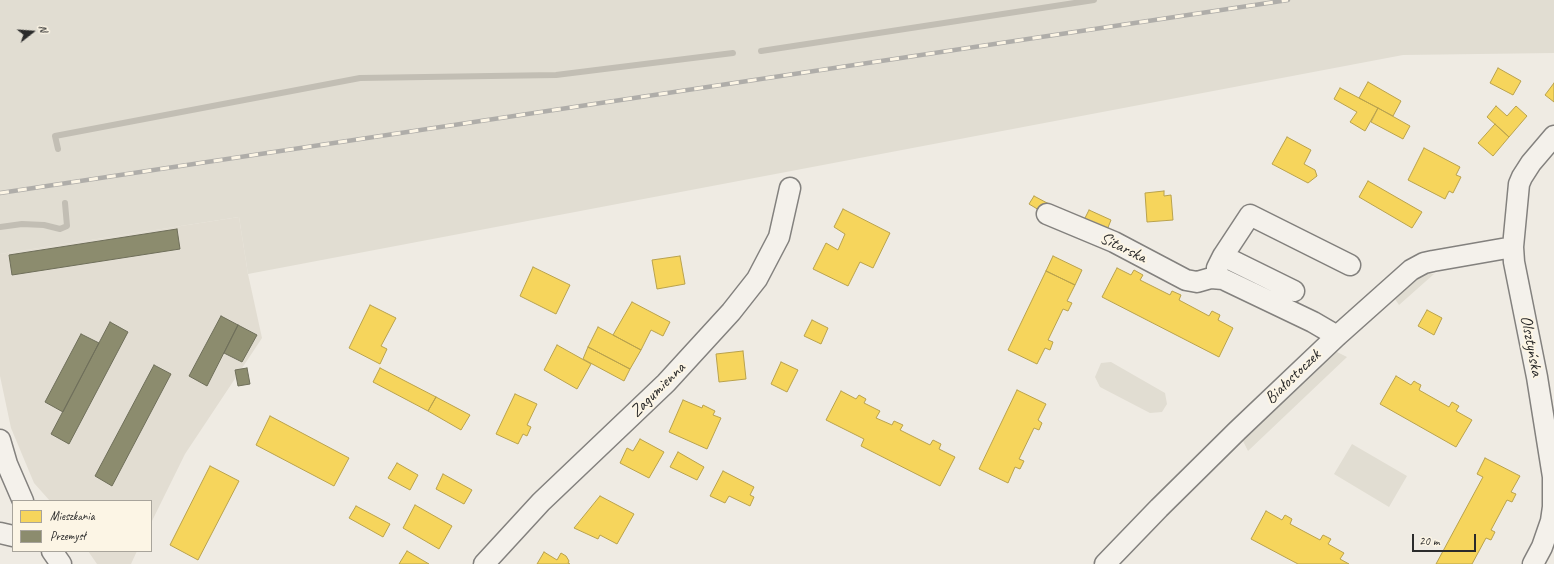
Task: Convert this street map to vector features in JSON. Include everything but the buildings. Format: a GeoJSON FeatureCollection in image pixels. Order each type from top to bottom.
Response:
{"type":"FeatureCollection","features":[{"type":"Feature","properties":{"kind":"street","name":"Olsztyńska"},"geometry":{"type":"LineString","coordinates":[[1534,564],[1551,521],[1553,493],[1552,465],[1546,376],[1514,262],[1514,247],[1519,184],[1531,163],[1546,155],[1554,136]]}},
{"type":"Feature","properties":{"kind":"street","name":"Zagumienna"},"geometry":{"type":"LineString","coordinates":[[484,564],[541,502],[666,383],[731,312],[757,279],[779,237],[790,188]]}},
{"type":"Feature","properties":{"kind":"street","name":"Sitarska"},"geometry":{"type":"LineString","coordinates":[[1047,214],[1114,242],[1186,280],[1223,279],[1313,322],[1337,336]]}},
{"type":"Feature","properties":{"kind":"street"},"geometry":{"type":"LineString","coordinates":[[1204,280],[1223,256],[1250,215],[1350,265]]}},
{"type":"Feature","properties":{"kind":"street","name":"Białostoczek"},"geometry":{"type":"LineString","coordinates":[[1105,564],[1202,465],[1337,336],[1418,266],[1433,261],[1514,247]]}},
{"type":"Feature","properties":{"kind":"street"},"geometry":{"type":"LineString","coordinates":[[1223,256],[1294,291]]}},
{"type":"Feature","properties":{"kind":"street"},"geometry":{"type":"LineString","coordinates":[[0,440],[7,464],[23,500]]}},
{"type":"Feature","properties":{"kind":"street"},"geometry":{"type":"LineString","coordinates":[[0,533],[12,536]]}},
{"type":"Feature","properties":{"kind":"street"},"geometry":{"type":"LineString","coordinates":[[53,552],[61,564]]}},
{"type":"Feature","properties":{"kind":"shaded area"},"geometry":{"type":"Polygon","coordinates":[[[0,0],[1554,0],[1554,53],[1403,55],[248,274],[239,217],[0,254],[0,0]]]}},
{"type":"Feature","properties":{"kind":"shaded area"},"geometry":{"type":"Polygon","coordinates":[[[239,217],[248,274],[262,338],[185,454],[152,521],[152,500],[49,500],[34,483],[11,428],[0,376],[0,254],[239,217]]]}},
{"type":"Feature","properties":{"kind":"shaded area"},"geometry":{"type":"Polygon","coordinates":[[[1426,273],[1434,274],[1399,305],[1395,299],[1396,293],[1408,282],[1426,273]]]}},
{"type":"Feature","properties":{"kind":"shaded area"},"geometry":{"type":"Polygon","coordinates":[[[1335,351],[1347,357],[1248,451],[1243,441],[1245,436],[1335,351]]]}},
{"type":"Feature","properties":{"kind":"shaded area"},"geometry":{"type":"Polygon","coordinates":[[[1111,362],[1165,393],[1167,404],[1162,412],[1150,413],[1100,387],[1095,377],[1101,363],[1111,362]]]}},
{"type":"Feature","properties":{"kind":"shaded area"},"geometry":{"type":"Polygon","coordinates":[[[1352,444],[1407,476],[1389,507],[1334,474],[1352,444]]]}},
{"type":"Feature","properties":{"kind":"shaded area"},"geometry":{"type":"Polygon","coordinates":[[[89,552],[137,552],[131,564],[97,564],[89,552]]]}},
{"type":"Feature","properties":{"kind":"waterway"},"geometry":{"type":"LineString","coordinates":[[761,51],[1094,0]]}},
{"type":"Feature","properties":{"kind":"waterway"},"geometry":{"type":"LineString","coordinates":[[58,149],[55,136],[360,78],[556,75],[733,53]]}},
{"type":"Feature","properties":{"kind":"waterway"},"geometry":{"type":"LineString","coordinates":[[0,227],[22,224],[44,225],[60,229],[67,226],[65,203]]}},
{"type":"Feature","properties":{"kind":"railway"},"geometry":{"type":"LineString","coordinates":[[0,193],[1288,0]]}}]}
